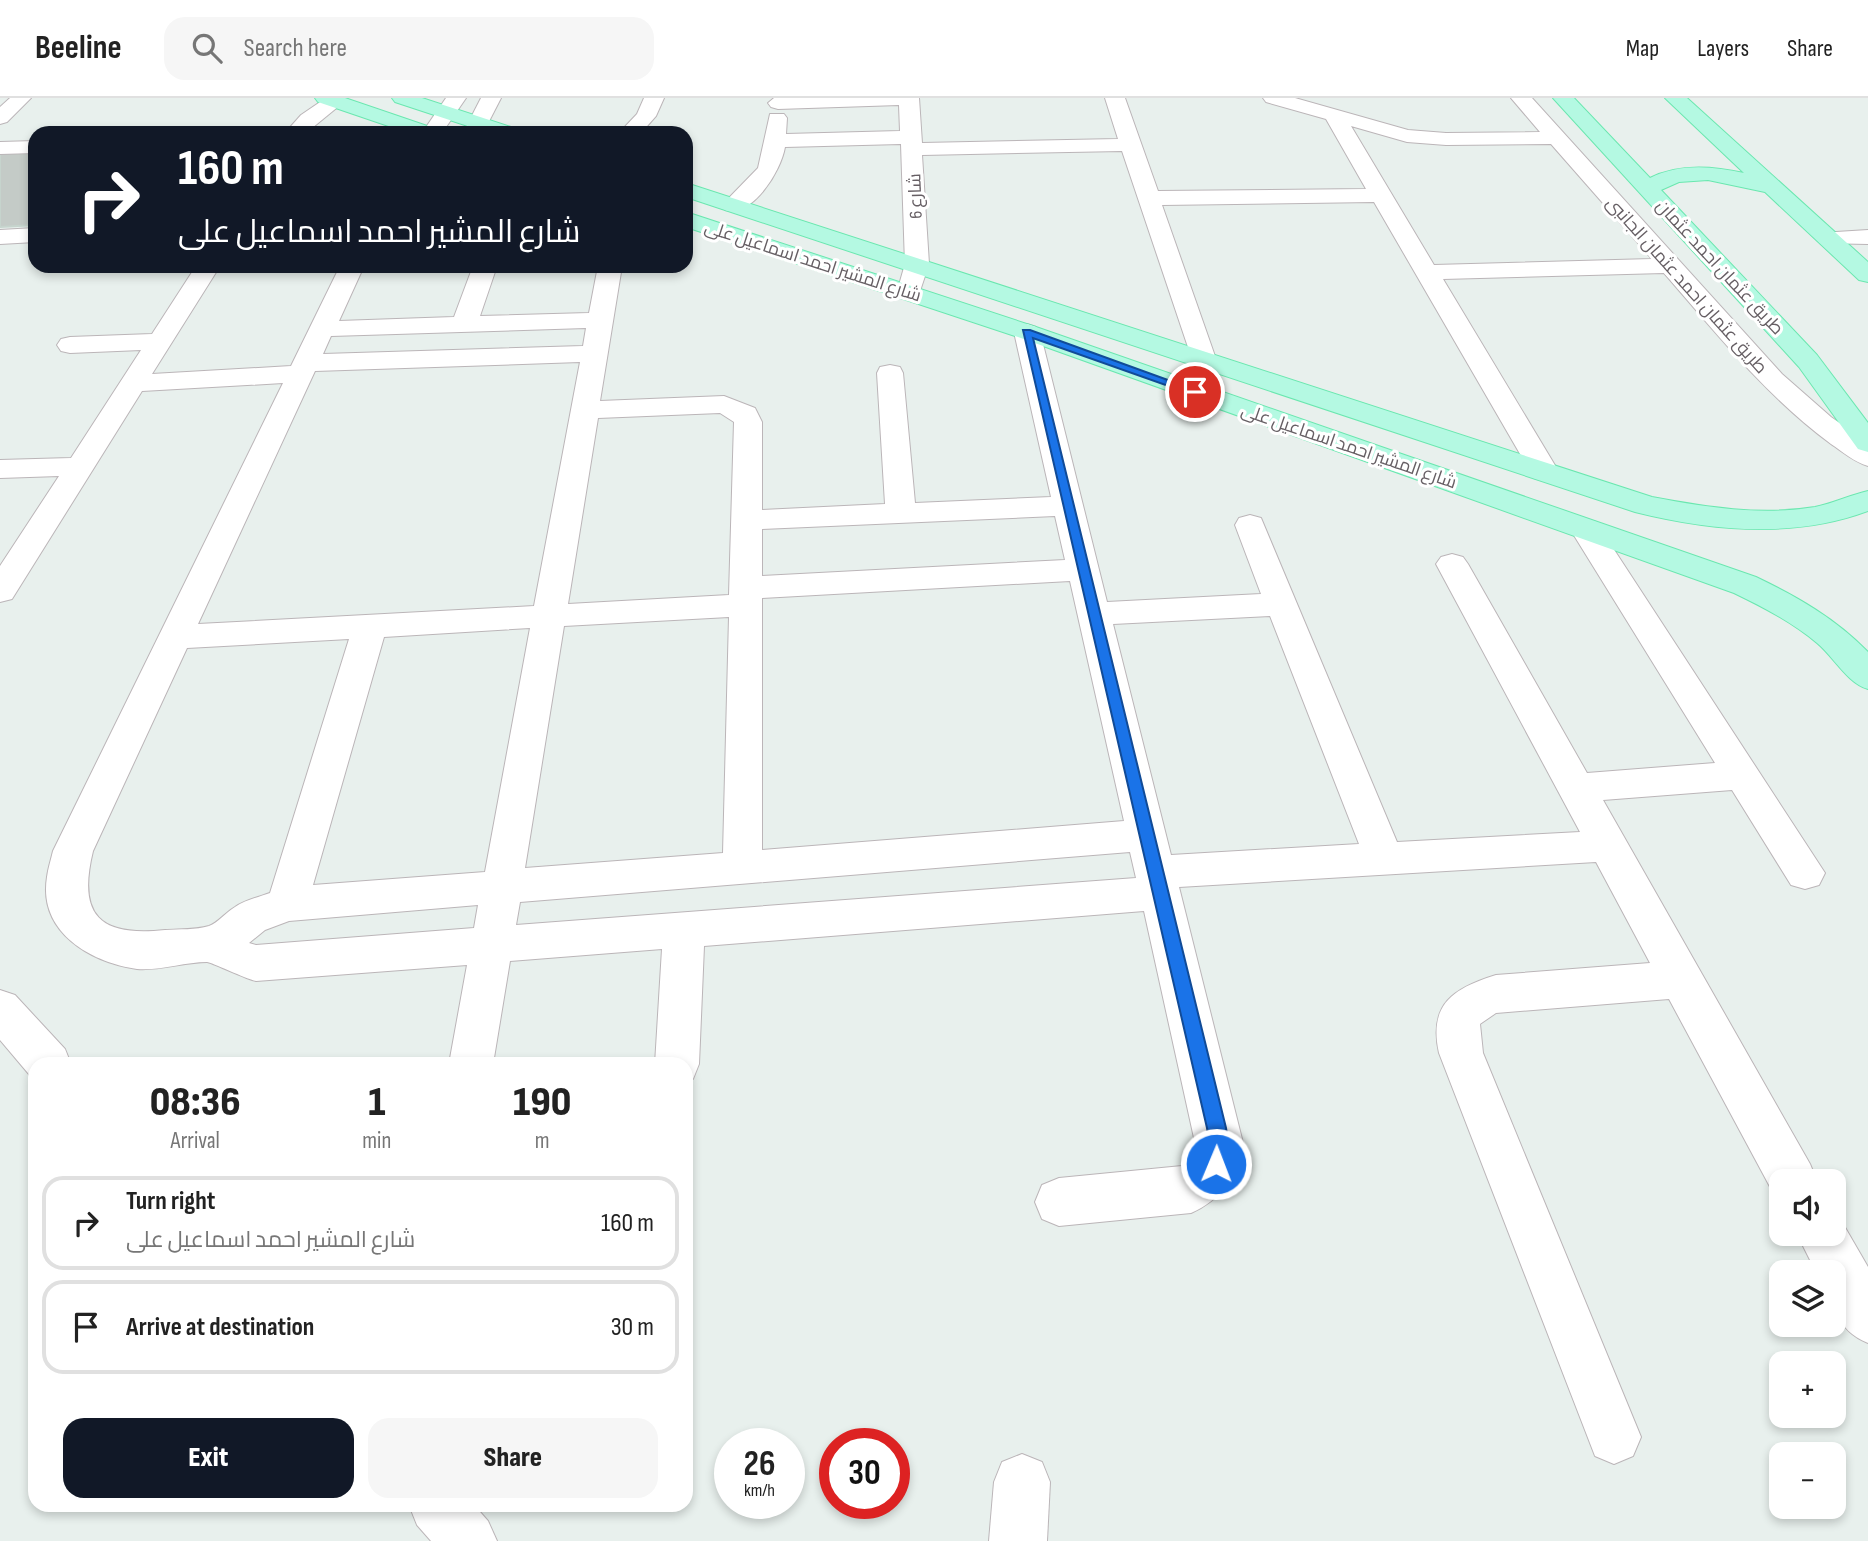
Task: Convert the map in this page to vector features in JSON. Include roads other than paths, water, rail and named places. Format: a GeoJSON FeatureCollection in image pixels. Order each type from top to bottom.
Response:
{"type":"FeatureCollection","features":[{"type":"Feature","properties":{"kind":"main road"},"geometry":{"type":"LineString","coordinates":[[402,98],[452,105],[474,126]]}},
{"type":"Feature","properties":{"kind":"main road","name":"طريق عثمان احمد عثمان"},"geometry":{"type":"LineString","coordinates":[[1563,98],[1808,361],[1868,443]]}},
{"type":"Feature","properties":{"kind":"main road"},"geometry":{"type":"LineString","coordinates":[[1675,98],[1868,275]]}},
{"type":"Feature","properties":{"kind":"main road"},"geometry":{"type":"LineString","coordinates":[[330,100],[409,126]]}},
{"type":"Feature","properties":{"kind":"main road"},"geometry":{"type":"LineString","coordinates":[[1607,145],[1656,156],[1702,155],[1712,152],[1722,141]]}},
{"type":"Feature","properties":{"kind":"main road"},"geometry":{"type":"LineString","coordinates":[[1648,189],[1666,178],[1698,174],[1735,178],[1773,188]]}},
{"type":"Feature","properties":{"kind":"main road","name":"شارع المشير احمد اسماعيل على"},"geometry":{"type":"LineString","coordinates":[[693,192],[1646,505],[1728,518],[1800,518],[1829,513],[1868,500]]}},
{"type":"Feature","properties":{"kind":"main road","name":"شارع المشير احمد اسماعيل على"},"geometry":{"type":"LineString","coordinates":[[693,221],[1027,332],[1745,585],[1773,599],[1825,632],[1847,651],[1868,677]]}},
{"type":"Feature","properties":{"kind":"street"},"geometry":{"type":"LineString","coordinates":[[0,118],[21,98]]}},
{"type":"Feature","properties":{"kind":"street"},"geometry":{"type":"LineString","coordinates":[[477,126],[491,98]]}},
{"type":"Feature","properties":{"kind":"street"},"geometry":{"type":"LineString","coordinates":[[636,126],[646,116],[654,98]]}},
{"type":"Feature","properties":{"kind":"street"},"geometry":{"type":"LineString","coordinates":[[1115,98],[1203,359]]}},
{"type":"Feature","properties":{"kind":"street"},"geometry":{"type":"LineString","coordinates":[[1273,98],[1388,132],[1446,139],[1556,138]]}},
{"type":"Feature","properties":{"kind":"street","name":"طريق عثمان احمد عثمان الجانبى"},"geometry":{"type":"LineString","coordinates":[[1521,98],[1772,380],[1821,423],[1868,457]]}},
{"type":"Feature","properties":{"kind":"street"},"geometry":{"type":"LineString","coordinates":[[733,205],[766,176],[774,160],[778,100],[909,99]]}},
{"type":"Feature","properties":{"kind":"street","name":"شارع 6"},"geometry":{"type":"LineString","coordinates":[[909,99],[918,264],[909,292]]}},
{"type":"Feature","properties":{"kind":"street"},"geometry":{"type":"LineString","coordinates":[[302,126],[330,100]]}},
{"type":"Feature","properties":{"kind":"street"},"geometry":{"type":"LineString","coordinates":[[436,126],[452,105]]}},
{"type":"Feature","properties":{"kind":"street"},"geometry":{"type":"LineString","coordinates":[[1373,109],[1388,132]]}},
{"type":"Feature","properties":{"kind":"street"},"geometry":{"type":"LineString","coordinates":[[1334,116],[1544,472]]}},
{"type":"Feature","properties":{"kind":"street"},"geometry":{"type":"LineString","coordinates":[[775,141],[1130,145]]}},
{"type":"Feature","properties":{"kind":"street"},"geometry":{"type":"LineString","coordinates":[[0,148],[28,146]]}},
{"type":"Feature","properties":{"kind":"street"},"geometry":{"type":"LineString","coordinates":[[1149,198],[1381,195]]}},
{"type":"Feature","properties":{"kind":"street"},"geometry":{"type":"LineString","coordinates":[[1587,201],[1613,201]]}},
{"type":"Feature","properties":{"kind":"street"},"geometry":{"type":"LineString","coordinates":[[0,237],[28,235]]}},
{"type":"Feature","properties":{"kind":"street"},"geometry":{"type":"LineString","coordinates":[[1828,238],[1868,237]]}},
{"type":"Feature","properties":{"kind":"street"},"geometry":{"type":"LineString","coordinates":[[1426,272],[1670,266]]}},
{"type":"Feature","properties":{"kind":"street"},"geometry":{"type":"LineString","coordinates":[[4,580],[204,273]]}},
{"type":"Feature","properties":{"kind":"street"},"geometry":{"type":"LineString","coordinates":[[349,273],[74,851],[66,879],[68,905],[81,928],[106,943],[139,951],[219,943],[250,918],[286,904],[742,867],[1155,866],[1384,859],[1608,846]]}},
{"type":"Feature","properties":{"kind":"street"},"geometry":{"type":"LineString","coordinates":[[464,325],[483,273]]}},
{"type":"Feature","properties":{"kind":"street"},"geometry":{"type":"LineString","coordinates":[[472,1057],[609,273]]}},
{"type":"Feature","properties":{"kind":"street"},"geometry":{"type":"LineString","coordinates":[[322,329],[601,320]]}},
{"type":"Feature","properties":{"kind":"street"},"geometry":{"type":"LineString","coordinates":[[1027,332],[1220,1147],[1216,1164],[1205,1179],[1191,1189],[1059,1202]]}},
{"type":"Feature","properties":{"kind":"street"},"geometry":{"type":"LineString","coordinates":[[70,345],[160,341]]}},
{"type":"Feature","properties":{"kind":"street"},"geometry":{"type":"LineString","coordinates":[[134,383],[303,369],[595,354]]}},
{"type":"Feature","properties":{"kind":"street"},"geometry":{"type":"LineString","coordinates":[[890,373],[901,513]]}},
{"type":"Feature","properties":{"kind":"street"},"geometry":{"type":"LineString","coordinates":[[586,410],[710,404],[736,408],[745,414],[748,422],[742,867]]}},
{"type":"Feature","properties":{"kind":"street"},"geometry":{"type":"LineString","coordinates":[[0,469],[80,466]]}},
{"type":"Feature","properties":{"kind":"street"},"geometry":{"type":"LineString","coordinates":[[747,520],[1069,506]]}},
{"type":"Feature","properties":{"kind":"street"},"geometry":{"type":"LineString","coordinates":[[1250,525],[1384,859]]}},
{"type":"Feature","properties":{"kind":"street"},"geometry":{"type":"LineString","coordinates":[[1585,529],[1805,873]]}},
{"type":"Feature","properties":{"kind":"street"},"geometry":{"type":"LineString","coordinates":[[1452,564],[1786,1169]]}},
{"type":"Feature","properties":{"kind":"street"},"geometry":{"type":"LineString","coordinates":[[175,637],[549,616],[745,596],[1084,570]]}},
{"type":"Feature","properties":{"kind":"street"},"geometry":{"type":"LineString","coordinates":[[1095,614],[1282,604]]}},
{"type":"Feature","properties":{"kind":"street"},"geometry":{"type":"LineString","coordinates":[[286,904],[370,626]]}},
{"type":"Feature","properties":{"kind":"street"},"geometry":{"type":"LineString","coordinates":[[1576,788],[1743,775]]}},
{"type":"Feature","properties":{"kind":"street"},"geometry":{"type":"LineString","coordinates":[[219,943],[228,953],[241,960],[256,963],[684,932],[1155,866]]}},
{"type":"Feature","properties":{"kind":"street"},"geometry":{"type":"LineString","coordinates":[[677,1057],[684,932]]}},
{"type":"Feature","properties":{"kind":"street"},"geometry":{"type":"LineString","coordinates":[[1614,1437],[1461,1053],[1456,1035],[1458,1020],[1466,1007],[1480,998],[1496,994],[1681,979]]}},
{"type":"Feature","properties":{"kind":"street"},"geometry":{"type":"LineString","coordinates":[[0,1009],[43,1057]]}},
{"type":"Feature","properties":{"kind":"street"},"geometry":{"type":"LineString","coordinates":[[1829,1246],[1868,1317]]}},
{"type":"Feature","properties":{"kind":"street"},"geometry":{"type":"LineString","coordinates":[[1018,1541],[1022,1482]]}},
{"type":"Feature","properties":{"kind":"street"},"geometry":{"type":"LineString","coordinates":[[443,1512],[468,1541]]}}]}
